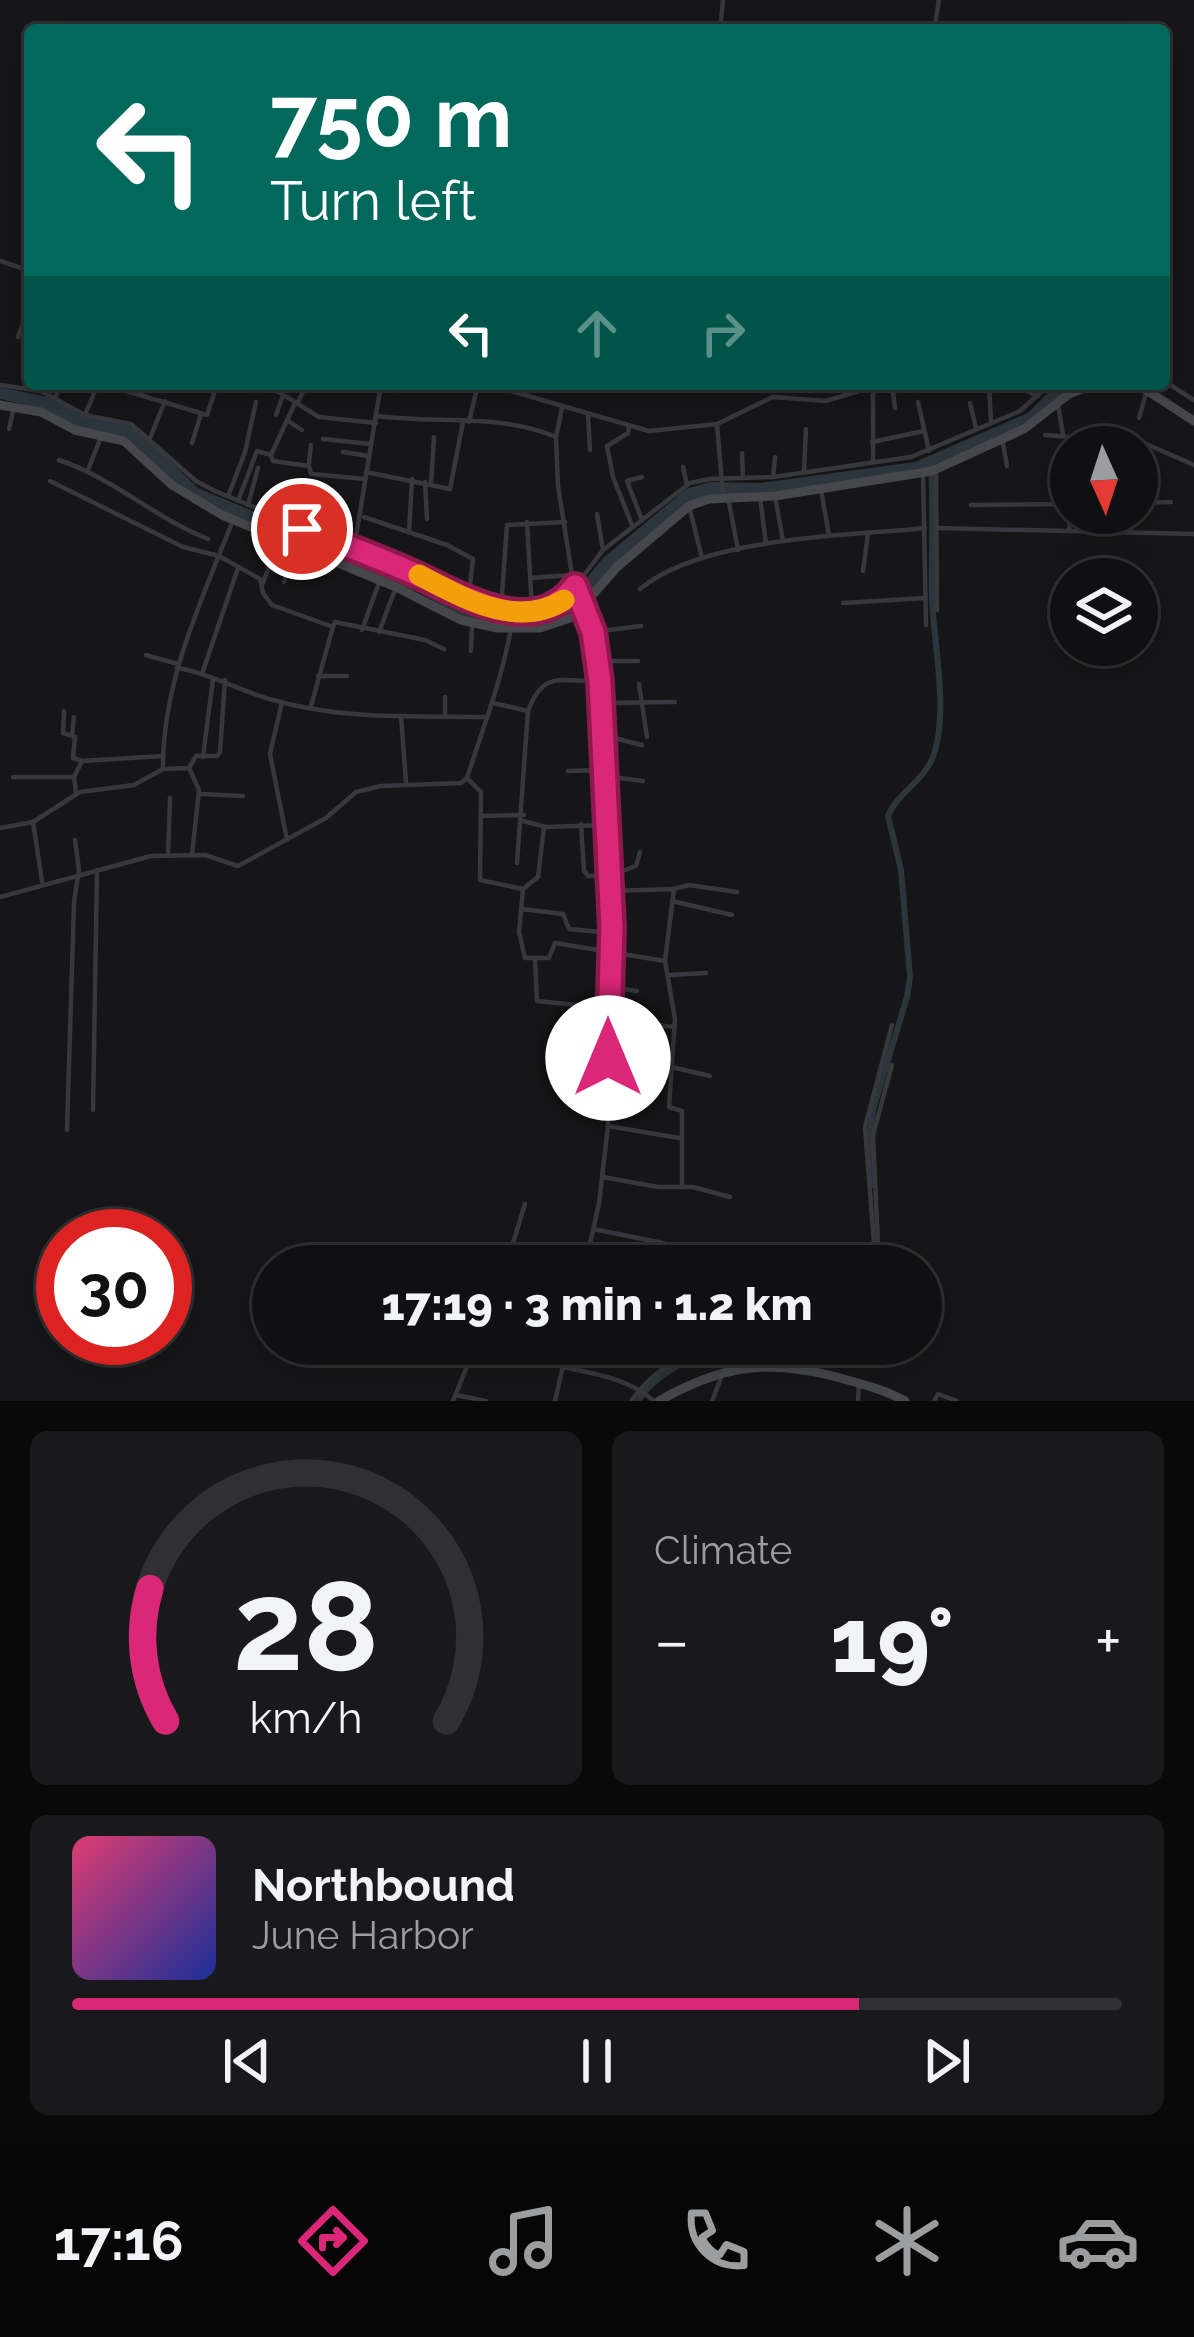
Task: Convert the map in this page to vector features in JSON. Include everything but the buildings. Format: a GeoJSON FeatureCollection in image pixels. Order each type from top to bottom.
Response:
{"type":"FeatureCollection","features":[{"type":"Feature","properties":{"kind":"main road"},"geometry":{"type":"LineString","coordinates":[[0,405],[52,416],[75,430],[132,446],[184,494],[233,520],[396,586],[472,624],[511,628],[553,626],[568,620],[616,567],[689,506],[724,497],[776,496],[924,472],[1030,425],[1082,390]]}},
{"type":"Feature","properties":{"kind":"main road"},"geometry":{"type":"LineString","coordinates":[[1148,391],[1194,422]]}},
{"type":"Feature","properties":{"kind":"main road"},"geometry":{"type":"LineString","coordinates":[[657,1401],[723,1372],[752,1366],[802,1368],[905,1401]]}},
{"type":"Feature","properties":{"kind":"street"},"geometry":{"type":"LineString","coordinates":[[18,337],[24,321]]}},
{"type":"Feature","properties":{"kind":"street"},"geometry":{"type":"LineString","coordinates":[[36,390],[85,415],[125,422],[150,438],[196,481],[228,497],[420,576],[468,602],[501,609],[554,606],[576,589],[603,550],[687,485],[911,459],[1020,411],[1044,390]]}},
{"type":"Feature","properties":{"kind":"street"},"geometry":{"type":"LineString","coordinates":[[56,398],[59,390]]}},
{"type":"Feature","properties":{"kind":"street"},"geometry":{"type":"LineString","coordinates":[[85,415],[98,390]]}},
{"type":"Feature","properties":{"kind":"street"},"geometry":{"type":"LineString","coordinates":[[124,390],[209,414],[216,390]]}},
{"type":"Feature","properties":{"kind":"street"},"geometry":{"type":"LineString","coordinates":[[275,390],[323,418],[505,421],[556,437]]}},
{"type":"Feature","properties":{"kind":"street"},"geometry":{"type":"LineString","coordinates":[[304,390],[271,455],[273,461],[308,466]]}},
{"type":"Feature","properties":{"kind":"street"},"geometry":{"type":"LineString","coordinates":[[354,549],[380,390]]}},
{"type":"Feature","properties":{"kind":"street"},"geometry":{"type":"LineString","coordinates":[[310,445],[311,474],[412,479],[447,489],[453,484],[466,422],[480,390]]}},
{"type":"Feature","properties":{"kind":"street"},"geometry":{"type":"LineString","coordinates":[[503,390],[649,431],[717,424],[773,398],[826,401],[860,390]]}},
{"type":"Feature","properties":{"kind":"street"},"geometry":{"type":"LineString","coordinates":[[873,462],[876,390]]}},
{"type":"Feature","properties":{"kind":"street"},"geometry":{"type":"LineString","coordinates":[[893,390],[895,408]]}},
{"type":"Feature","properties":{"kind":"street"},"geometry":{"type":"LineString","coordinates":[[989,390],[991,422]]}},
{"type":"Feature","properties":{"kind":"street"},"geometry":{"type":"LineString","coordinates":[[1024,390],[1038,396]]}},
{"type":"Feature","properties":{"kind":"street"},"geometry":{"type":"LineString","coordinates":[[1139,418],[1148,391]]}},
{"type":"Feature","properties":{"kind":"street"},"geometry":{"type":"LineString","coordinates":[[276,415],[283,395]]}},
{"type":"Feature","properties":{"kind":"street"},"geometry":{"type":"LineString","coordinates":[[150,438],[165,401]]}},
{"type":"Feature","properties":{"kind":"street"},"geometry":{"type":"LineString","coordinates":[[918,401],[929,451]]}},
{"type":"Feature","properties":{"kind":"street"},"geometry":{"type":"LineString","coordinates":[[228,497],[256,402]]}},
{"type":"Feature","properties":{"kind":"street"},"geometry":{"type":"LineString","coordinates":[[1058,402],[1062,426]]}},
{"type":"Feature","properties":{"kind":"street"},"geometry":{"type":"LineString","coordinates":[[970,403],[976,428]]}},
{"type":"Feature","properties":{"kind":"street"},"geometry":{"type":"LineString","coordinates":[[9,429],[14,407]]}},
{"type":"Feature","properties":{"kind":"street"},"geometry":{"type":"LineString","coordinates":[[562,408],[556,437],[558,486],[572,575],[593,632],[598,661],[610,891],[608,1126],[590,1245]]}},
{"type":"Feature","properties":{"kind":"street"},"geometry":{"type":"LineString","coordinates":[[974,415],[991,410]]}},
{"type":"Feature","properties":{"kind":"street"},"geometry":{"type":"LineString","coordinates":[[192,443],[201,412]]}},
{"type":"Feature","properties":{"kind":"street"},"geometry":{"type":"LineString","coordinates":[[588,414],[590,450]]}},
{"type":"Feature","properties":{"kind":"street"},"geometry":{"type":"LineString","coordinates":[[286,421],[302,430]]}},
{"type":"Feature","properties":{"kind":"street"},"geometry":{"type":"LineString","coordinates":[[419,422],[422,430]]}},
{"type":"Feature","properties":{"kind":"street"},"geometry":{"type":"LineString","coordinates":[[717,424],[724,497],[738,550]]}},
{"type":"Feature","properties":{"kind":"street"},"geometry":{"type":"LineString","coordinates":[[629,427],[628,434],[608,448],[613,477],[633,527]]}},
{"type":"Feature","properties":{"kind":"street"},"geometry":{"type":"LineString","coordinates":[[804,472],[806,429]]}},
{"type":"Feature","properties":{"kind":"street"},"geometry":{"type":"LineString","coordinates":[[872,442],[924,431]]}},
{"type":"Feature","properties":{"kind":"street"},"geometry":{"type":"LineString","coordinates":[[1045,435],[1050,435]]}},
{"type":"Feature","properties":{"kind":"street"},"geometry":{"type":"LineString","coordinates":[[88,470],[101,437]]}},
{"type":"Feature","properties":{"kind":"street"},"geometry":{"type":"LineString","coordinates":[[428,519],[434,437]]}},
{"type":"Feature","properties":{"kind":"street"},"geometry":{"type":"LineString","coordinates":[[1002,438],[1007,466]]}},
{"type":"Feature","properties":{"kind":"street"},"geometry":{"type":"LineString","coordinates":[[323,439],[371,444]]}},
{"type":"Feature","properties":{"kind":"street"},"geometry":{"type":"LineString","coordinates":[[1158,448],[1194,465]]}},
{"type":"Feature","properties":{"kind":"street"},"geometry":{"type":"LineString","coordinates":[[343,452],[369,456]]}},
{"type":"Feature","properties":{"kind":"street"},"geometry":{"type":"LineString","coordinates":[[238,501],[254,453],[271,455]]}},
{"type":"Feature","properties":{"kind":"street"},"geometry":{"type":"LineString","coordinates":[[742,453],[743,478]]}},
{"type":"Feature","properties":{"kind":"street"},"geometry":{"type":"LineString","coordinates":[[773,477],[775,457]]}},
{"type":"Feature","properties":{"kind":"street"},"geometry":{"type":"LineString","coordinates":[[911,459],[924,472],[936,528],[937,610]]}},
{"type":"Feature","properties":{"kind":"street"},"geometry":{"type":"LineString","coordinates":[[59,460],[88,470],[180,528],[208,538]]}},
{"type":"Feature","properties":{"kind":"street"},"geometry":{"type":"LineString","coordinates":[[683,466],[687,485]]}},
{"type":"Feature","properties":{"kind":"street"},"geometry":{"type":"LineString","coordinates":[[248,506],[258,468]]}},
{"type":"Feature","properties":{"kind":"street"},"geometry":{"type":"LineString","coordinates":[[924,472],[926,625]]}},
{"type":"Feature","properties":{"kind":"street"},"geometry":{"type":"LineString","coordinates":[[642,520],[627,481],[643,477]]}},
{"type":"Feature","properties":{"kind":"street"},"geometry":{"type":"LineString","coordinates":[[410,534],[412,479]]}},
{"type":"Feature","properties":{"kind":"street"},"geometry":{"type":"LineString","coordinates":[[50,482],[183,547],[219,556],[260,579],[275,608],[333,627]]}},
{"type":"Feature","properties":{"kind":"street"},"geometry":{"type":"LineString","coordinates":[[821,490],[830,535]]}},
{"type":"Feature","properties":{"kind":"street"},"geometry":{"type":"LineString","coordinates":[[776,496],[783,541]]}},
{"type":"Feature","properties":{"kind":"street"},"geometry":{"type":"LineString","coordinates":[[760,497],[766,544]]}},
{"type":"Feature","properties":{"kind":"street"},"geometry":{"type":"LineString","coordinates":[[1158,502],[1171,502]]}},
{"type":"Feature","properties":{"kind":"street"},"geometry":{"type":"LineString","coordinates":[[970,505],[1050,507]]}},
{"type":"Feature","properties":{"kind":"street"},"geometry":{"type":"LineString","coordinates":[[689,506],[703,561]]}},
{"type":"Feature","properties":{"kind":"street"},"geometry":{"type":"LineString","coordinates":[[302,529],[308,514]]}},
{"type":"Feature","properties":{"kind":"street"},"geometry":{"type":"LineString","coordinates":[[598,514],[603,550]]}},
{"type":"Feature","properties":{"kind":"street"},"geometry":{"type":"LineString","coordinates":[[361,515],[473,559],[468,602]]}},
{"type":"Feature","properties":{"kind":"street"},"geometry":{"type":"LineString","coordinates":[[163,769],[177,666],[233,520]]}},
{"type":"Feature","properties":{"kind":"street"},"geometry":{"type":"LineString","coordinates":[[527,522],[532,609]]}},
{"type":"Feature","properties":{"kind":"street"},"geometry":{"type":"LineString","coordinates":[[501,609],[506,527],[565,522]]}},
{"type":"Feature","properties":{"kind":"street"},"geometry":{"type":"LineString","coordinates":[[640,589],[666,573],[766,544],[925,528]]}},
{"type":"Feature","properties":{"kind":"street"},"geometry":{"type":"LineString","coordinates":[[936,528],[1050,530]]}},
{"type":"Feature","properties":{"kind":"street"},"geometry":{"type":"LineString","coordinates":[[863,571],[868,533]]}},
{"type":"Feature","properties":{"kind":"street"},"geometry":{"type":"LineString","coordinates":[[1158,533],[1194,534]]}},
{"type":"Feature","properties":{"kind":"street"},"geometry":{"type":"LineString","coordinates":[[262,589],[279,540]]}},
{"type":"Feature","properties":{"kind":"street"},"geometry":{"type":"LineString","coordinates":[[284,582],[296,547]]}},
{"type":"Feature","properties":{"kind":"street"},"geometry":{"type":"LineString","coordinates":[[202,674],[238,568]]}},
{"type":"Feature","properties":{"kind":"street"},"geometry":{"type":"LineString","coordinates":[[530,578],[572,575]]}},
{"type":"Feature","properties":{"kind":"street"},"geometry":{"type":"LineString","coordinates":[[362,630],[380,580]]}},
{"type":"Feature","properties":{"kind":"street"},"geometry":{"type":"LineString","coordinates":[[379,633],[396,586]]}},
{"type":"Feature","properties":{"kind":"street"},"geometry":{"type":"LineString","coordinates":[[843,604],[925,598]]}},
{"type":"Feature","properties":{"kind":"street"},"geometry":{"type":"LineString","coordinates":[[310,706],[335,622],[425,640],[444,649]]}},
{"type":"Feature","properties":{"kind":"street"},"geometry":{"type":"LineString","coordinates":[[471,651],[472,624]]}},
{"type":"Feature","properties":{"kind":"street"},"geometry":{"type":"LineString","coordinates":[[593,632],[640,626]]}},
{"type":"Feature","properties":{"kind":"street"},"geometry":{"type":"LineString","coordinates":[[0,897],[168,855],[192,855],[238,866],[326,818],[356,792],[460,783],[467,778],[493,703],[511,628]]}},
{"type":"Feature","properties":{"kind":"street"},"geometry":{"type":"LineString","coordinates":[[146,655],[282,702],[361,716],[485,717]]}},
{"type":"Feature","properties":{"kind":"street"},"geometry":{"type":"LineString","coordinates":[[598,661],[638,661]]}},
{"type":"Feature","properties":{"kind":"street"},"geometry":{"type":"LineString","coordinates":[[318,676],[347,676]]}},
{"type":"Feature","properties":{"kind":"street"},"geometry":{"type":"LineString","coordinates":[[203,757],[213,677]]}},
{"type":"Feature","properties":{"kind":"street"},"geometry":{"type":"LineString","coordinates":[[517,863],[528,711],[534,694],[553,679],[600,681]]}},
{"type":"Feature","properties":{"kind":"street"},"geometry":{"type":"LineString","coordinates":[[192,855],[200,794],[189,768],[192,758],[220,752],[225,680]]}},
{"type":"Feature","properties":{"kind":"street"},"geometry":{"type":"LineString","coordinates":[[639,684],[647,737]]}},
{"type":"Feature","properties":{"kind":"street"},"geometry":{"type":"LineString","coordinates":[[445,698],[445,716]]}},
{"type":"Feature","properties":{"kind":"street"},"geometry":{"type":"LineString","coordinates":[[282,702],[270,754],[287,840]]}},
{"type":"Feature","properties":{"kind":"street"},"geometry":{"type":"LineString","coordinates":[[601,703],[675,702]]}},
{"type":"Feature","properties":{"kind":"street"},"geometry":{"type":"LineString","coordinates":[[493,703],[528,711]]}},
{"type":"Feature","properties":{"kind":"street"},"geometry":{"type":"LineString","coordinates":[[64,711],[63,734],[73,735]]}},
{"type":"Feature","properties":{"kind":"street"},"geometry":{"type":"LineString","coordinates":[[401,716],[406,785]]}},
{"type":"Feature","properties":{"kind":"street"},"geometry":{"type":"LineString","coordinates":[[74,717],[73,758],[163,755]]}},
{"type":"Feature","properties":{"kind":"street"},"geometry":{"type":"LineString","coordinates":[[602,735],[642,745]]}},
{"type":"Feature","properties":{"kind":"street"},"geometry":{"type":"LineString","coordinates":[[76,794],[74,777],[82,760]]}},
{"type":"Feature","properties":{"kind":"street"},"geometry":{"type":"LineString","coordinates":[[0,828],[33,822],[76,794],[134,784],[163,769],[189,768]]}},
{"type":"Feature","properties":{"kind":"street"},"geometry":{"type":"LineString","coordinates":[[568,771],[643,781]]}},
{"type":"Feature","properties":{"kind":"street"},"geometry":{"type":"LineString","coordinates":[[13,777],[74,777]]}},
{"type":"Feature","properties":{"kind":"street"},"geometry":{"type":"LineString","coordinates":[[467,778],[480,789],[480,880],[524,889]]}},
{"type":"Feature","properties":{"kind":"street"},"geometry":{"type":"LineString","coordinates":[[200,794],[243,796]]}},
{"type":"Feature","properties":{"kind":"street"},"geometry":{"type":"LineString","coordinates":[[168,855],[170,798]]}},
{"type":"Feature","properties":{"kind":"street"},"geometry":{"type":"LineString","coordinates":[[481,816],[523,818],[544,826],[606,825]]}},
{"type":"Feature","properties":{"kind":"street"},"geometry":{"type":"LineString","coordinates":[[33,822],[42,884]]}},
{"type":"Feature","properties":{"kind":"street"},"geometry":{"type":"LineString","coordinates":[[581,824],[586,874],[609,877],[636,866],[640,852]]}},
{"type":"Feature","properties":{"kind":"street"},"geometry":{"type":"LineString","coordinates":[[544,826],[538,877],[524,889],[519,932],[525,958],[549,958],[555,943],[665,962]]}},
{"type":"Feature","properties":{"kind":"street"},"geometry":{"type":"LineString","coordinates":[[68,1130],[75,839]]}},
{"type":"Feature","properties":{"kind":"street"},"geometry":{"type":"LineString","coordinates":[[93,1110],[97,870]]}},
{"type":"Feature","properties":{"kind":"street"},"geometry":{"type":"LineString","coordinates":[[610,891],[674,890],[689,885],[737,892]]}},
{"type":"Feature","properties":{"kind":"street"},"geometry":{"type":"LineString","coordinates":[[674,890],[665,962],[674,1027],[669,1107],[682,1112],[682,1185]]}},
{"type":"Feature","properties":{"kind":"street"},"geometry":{"type":"LineString","coordinates":[[672,901],[732,915]]}},
{"type":"Feature","properties":{"kind":"street"},"geometry":{"type":"LineString","coordinates":[[522,910],[563,914],[569,929],[611,933]]}},
{"type":"Feature","properties":{"kind":"street"},"geometry":{"type":"LineString","coordinates":[[535,959],[537,1001],[607,1008]]}},
{"type":"Feature","properties":{"kind":"street"},"geometry":{"type":"LineString","coordinates":[[669,975],[706,973]]}},
{"type":"Feature","properties":{"kind":"street"},"geometry":{"type":"LineString","coordinates":[[609,987],[637,991]]}},
{"type":"Feature","properties":{"kind":"street"},"geometry":{"type":"LineString","coordinates":[[608,1018],[674,1027]]}},
{"type":"Feature","properties":{"kind":"street"},"geometry":{"type":"LineString","coordinates":[[874,1245],[866,1127],[892,1025]]}},
{"type":"Feature","properties":{"kind":"street"},"geometry":{"type":"LineString","coordinates":[[628,1057],[710,1076]]}},
{"type":"Feature","properties":{"kind":"street"},"geometry":{"type":"LineString","coordinates":[[879,1245],[873,1135],[892,1065]]}},
{"type":"Feature","properties":{"kind":"street"},"geometry":{"type":"LineString","coordinates":[[608,1126],[679,1138]]}},
{"type":"Feature","properties":{"kind":"street"},"geometry":{"type":"LineString","coordinates":[[603,1177],[676,1189],[682,1185],[730,1197]]}},
{"type":"Feature","properties":{"kind":"street"},"geometry":{"type":"LineString","coordinates":[[512,1245],[525,1204]]}},
{"type":"Feature","properties":{"kind":"street"},"geometry":{"type":"LineString","coordinates":[[593,1229],[673,1245]]}},
{"type":"Feature","properties":{"kind":"street"},"geometry":{"type":"LineString","coordinates":[[467,1365],[454,1398],[486,1401]]}},
{"type":"Feature","properties":{"kind":"street"},"geometry":{"type":"LineString","coordinates":[[555,1401],[563,1365]]}},
{"type":"Feature","properties":{"kind":"street"},"geometry":{"type":"LineString","coordinates":[[566,1365],[605,1376],[657,1401]]}},
{"type":"Feature","properties":{"kind":"street"},"geometry":{"type":"LineString","coordinates":[[631,1401],[668,1365]]}},
{"type":"Feature","properties":{"kind":"street"},"geometry":{"type":"LineString","coordinates":[[802,1368],[805,1365]]}},
{"type":"Feature","properties":{"kind":"street"},"geometry":{"type":"LineString","coordinates":[[712,1401],[723,1372]]}},
{"type":"Feature","properties":{"kind":"street"},"geometry":{"type":"LineString","coordinates":[[858,1401],[860,1383]]}},
{"type":"Feature","properties":{"kind":"street"},"geometry":{"type":"LineString","coordinates":[[934,1401],[938,1394],[957,1401]]}},
{"type":"Feature","properties":{"kind":"shaded area"},"geometry":{"type":"Polygon","coordinates":[[[0,387],[47,397],[89,417],[119,421],[139,431],[198,488],[369,560],[476,612],[519,614],[552,611],[570,599],[603,558],[686,489],[710,482],[760,483],[915,462],[1028,413],[1051,390],[1077,390],[1026,427],[925,470],[688,503],[570,617],[542,626],[497,626],[461,616],[420,593],[206,504],[180,487],[133,443],[79,428],[44,409],[0,399],[0,387]]]}},
{"type":"Feature","properties":{"kind":"waterway"},"geometry":{"type":"LineString","coordinates":[[873,1185],[869,1141],[873,1110],[910,977],[901,870],[888,816],[929,766],[940,721],[932,599],[931,468]]}},
{"type":"Feature","properties":{"kind":"waterway"},"geometry":{"type":"LineString","coordinates":[[638,1401],[679,1365]]}},
{"type":"Feature","properties":{"kind":"slow traffic"},"geometry":{"type":"LineString","coordinates":[[419,575],[484,608],[545,608],[564,600]]}},
{"type":"Feature","properties":{"kind":"route"},"geometry":{"type":"LineString","coordinates":[[302,529],[405,569],[484,608],[551,608],[575,586],[593,632],[600,681],[612,928],[608,1058]]}}]}
